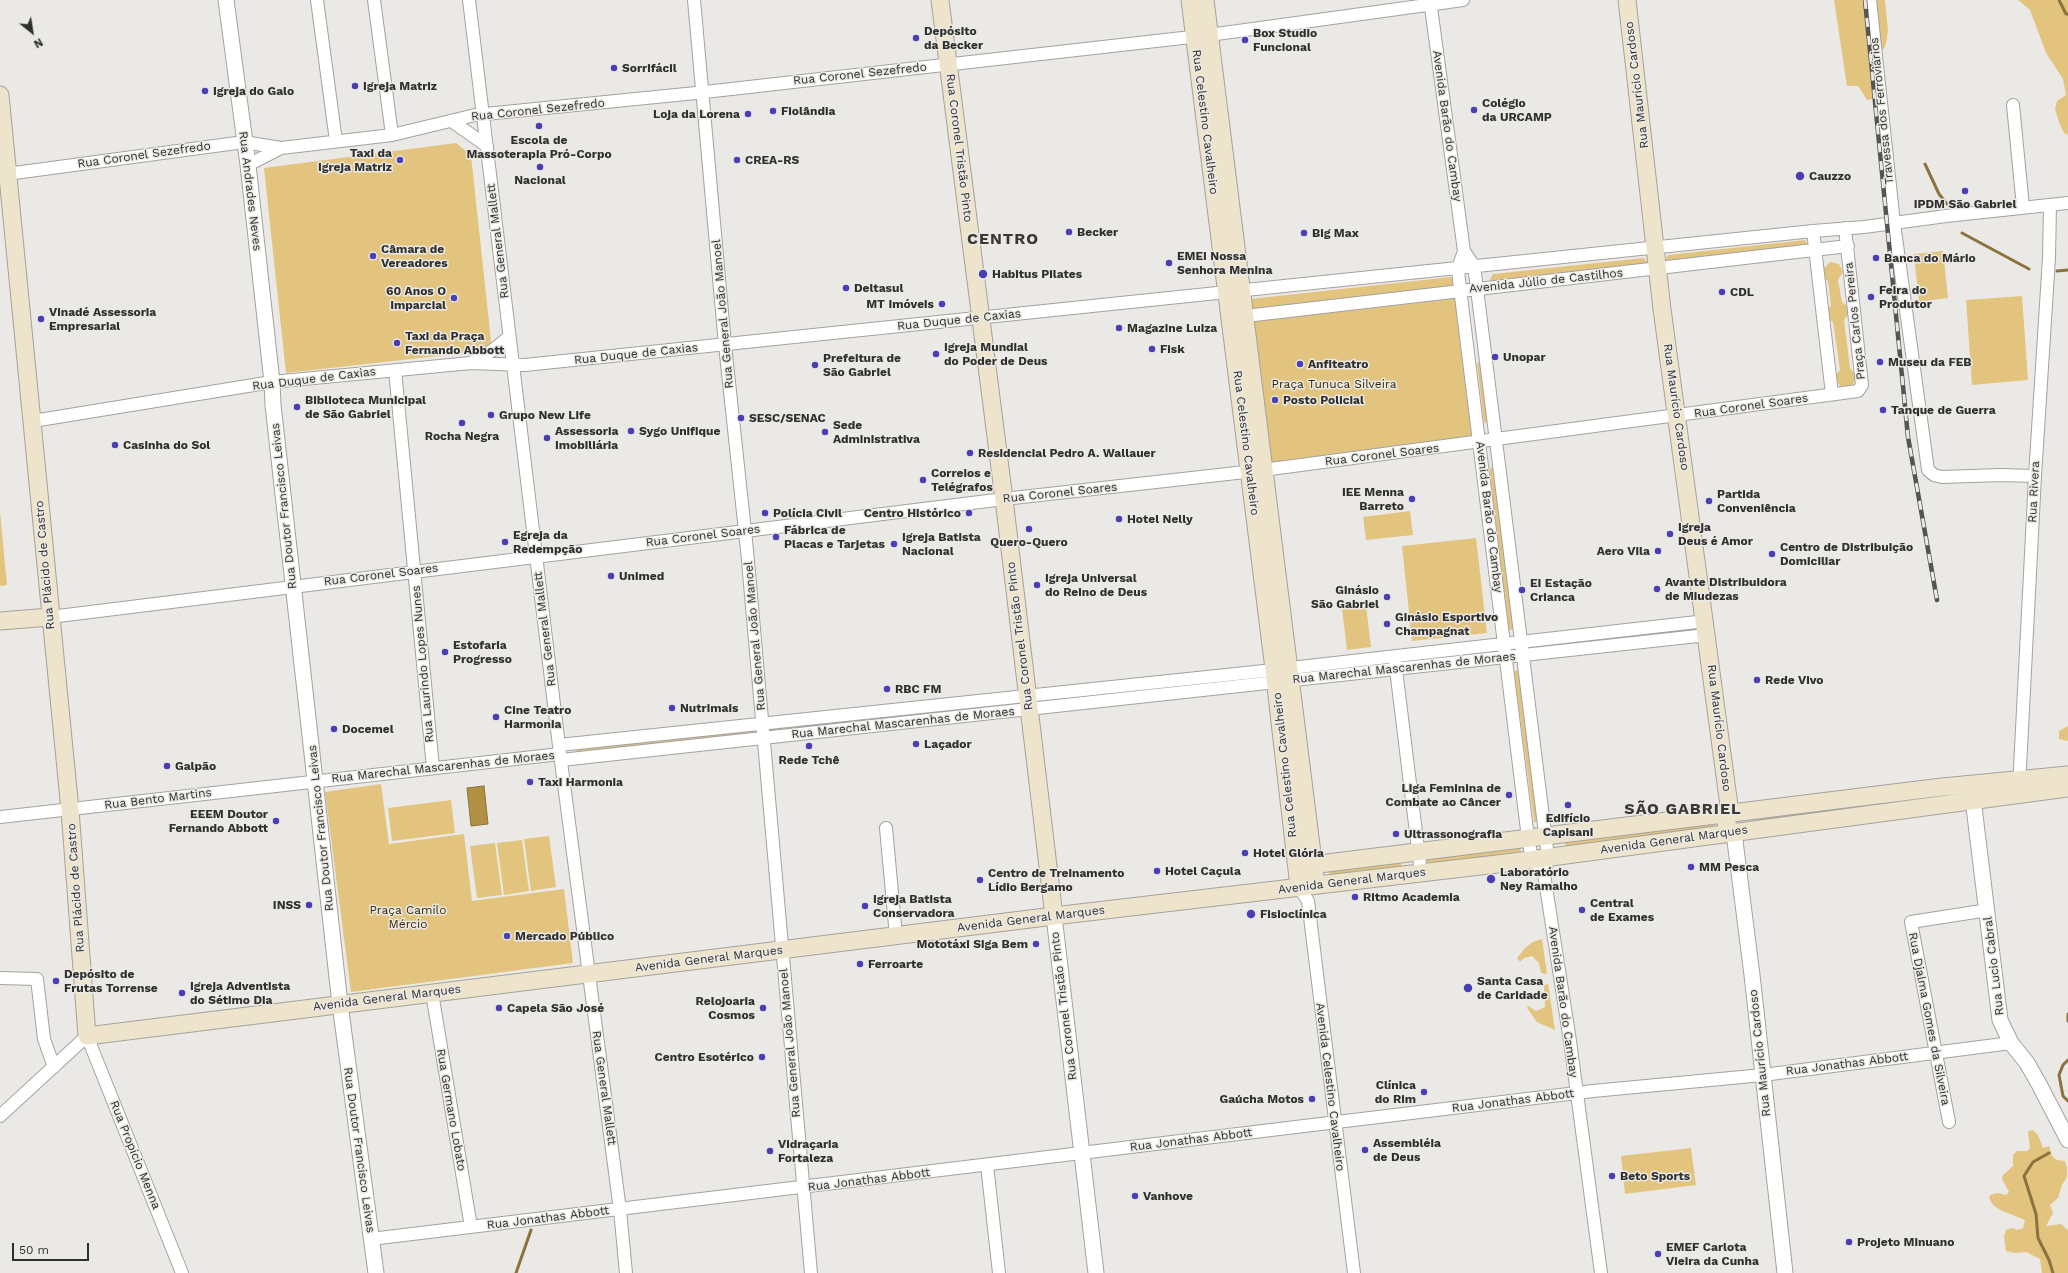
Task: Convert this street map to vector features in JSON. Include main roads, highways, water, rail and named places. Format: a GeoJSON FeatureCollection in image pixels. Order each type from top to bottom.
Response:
{"type":"FeatureCollection","features":[{"type":"Feature","properties":{"kind":"main road","name":"Rua Coronel Tristão Pinto"},"geometry":{"type":"LineString","coordinates":[[940,0],[1004,499],[1054,916]]}},
{"type":"Feature","properties":{"kind":"main road","name":"Rua Celestino Cavalheiro"},"geometry":{"type":"LineString","coordinates":[[1190,0],[1202,35],[1282,675],[1313,865],[1308,891]]}},
{"type":"Feature","properties":{"kind":"main road","name":"Rua Celestino Cavalheiro"},"geometry":{"type":"LineString","coordinates":[[1202,35],[1205,0]]}},
{"type":"Feature","properties":{"kind":"main road","name":"Rua Maurício Cardoso"},"geometry":{"type":"LineString","coordinates":[[1627,0],[1655,248],[1676,416],[1730,813],[1738,821],[1738,826],[1734,833]]}},
{"type":"Feature","properties":{"kind":"main road","name":"Rua Plácido de Castro"},"geometry":{"type":"LineString","coordinates":[[0,95],[70,810],[87,1036]]}},
{"type":"Feature","properties":{"kind":"main road"},"geometry":{"type":"LineString","coordinates":[[0,621],[50,617]]}},
{"type":"Feature","properties":{"kind":"main road","name":"Rua Celestino Cavalheiro"},"geometry":{"type":"LineString","coordinates":[[1282,675],[1296,867],[1308,891]]}},
{"type":"Feature","properties":{"kind":"main road"},"geometry":{"type":"LineString","coordinates":[[2019,787],[2068,775]]}},
{"type":"Feature","properties":{"kind":"main road"},"geometry":{"type":"LineString","coordinates":[[1971,792],[2019,787],[2068,788]]}},
{"type":"Feature","properties":{"kind":"main road"},"geometry":{"type":"LineString","coordinates":[[1925,789],[1928,806]]}},
{"type":"Feature","properties":{"kind":"main road","name":"Avenida General Marques"},"geometry":{"type":"LineString","coordinates":[[1296,867],[1925,789],[1971,792]]}},
{"type":"Feature","properties":{"kind":"main road","name":"Avenida General Marques"},"geometry":{"type":"LineString","coordinates":[[87,1036],[1054,916],[1308,891],[1421,873],[1734,833],[1928,806],[1971,792]]}},
{"type":"Feature","properties":{"kind":"main road"},"geometry":{"type":"LineString","coordinates":[[1636,825],[1639,845]]}},
{"type":"Feature","properties":{"kind":"waterway"},"geometry":{"type":"LineString","coordinates":[[2059,0],[2066,14],[2068,14]]}},
{"type":"Feature","properties":{"kind":"waterway"},"geometry":{"type":"LineString","coordinates":[[1925,164],[1939,194],[1947,204]]}},
{"type":"Feature","properties":{"kind":"waterway"},"geometry":{"type":"LineString","coordinates":[[1962,233],[2029,269]]}},
{"type":"Feature","properties":{"kind":"waterway"},"geometry":{"type":"LineString","coordinates":[[2057,271],[2068,270]]}},
{"type":"Feature","properties":{"kind":"waterway"},"geometry":{"type":"LineString","coordinates":[[2068,1014],[2068,1021]]}},
{"type":"Feature","properties":{"kind":"waterway"},"geometry":{"type":"LineString","coordinates":[[2068,1060],[2063,1065],[2059,1075],[2063,1096],[2068,1101]]}},
{"type":"Feature","properties":{"kind":"waterway"},"geometry":{"type":"LineString","coordinates":[[2049,1153],[2033,1162],[2024,1176],[2036,1214],[2038,1238],[2049,1260],[2053,1273]]}},
{"type":"Feature","properties":{"kind":"waterway"},"geometry":{"type":"LineString","coordinates":[[516,1273],[531,1230]]}},
{"type":"Feature","properties":{"kind":"railway"},"geometry":{"type":"LineString","coordinates":[[1865,0],[1908,437],[1937,600]]}},
{"type":"Feature","properties":{"kind":"place","name":"Depósito da Becker"},"geometry":{"type":"Point","coordinates":[916,38]}},
{"type":"Feature","properties":{"kind":"place","name":"Box Studio Funcional"},"geometry":{"type":"Point","coordinates":[1245,40]}},
{"type":"Feature","properties":{"kind":"place","name":"Sorrifácil"},"geometry":{"type":"Point","coordinates":[614,68]}},
{"type":"Feature","properties":{"kind":"place","name":"Igreja Matriz"},"geometry":{"type":"Point","coordinates":[355,86]}},
{"type":"Feature","properties":{"kind":"place","name":"Igreja do Galo"},"geometry":{"type":"Point","coordinates":[205,91]}},
{"type":"Feature","properties":{"kind":"place","name":"Colégio da URCAMP"},"geometry":{"type":"Point","coordinates":[1474,110]}},
{"type":"Feature","properties":{"kind":"place","name":"Fiolândia"},"geometry":{"type":"Point","coordinates":[773,111]}},
{"type":"Feature","properties":{"kind":"place","name":"Loja da Lorena"},"geometry":{"type":"Point","coordinates":[748,114]}},
{"type":"Feature","properties":{"kind":"place","name":"Escola de Massoterapia Pró-Corpo"},"geometry":{"type":"Point","coordinates":[539,126]}},
{"type":"Feature","properties":{"kind":"place","name":"Taxi da Igreja Matriz"},"geometry":{"type":"Point","coordinates":[400,160]}},
{"type":"Feature","properties":{"kind":"place","name":"CREA-RS"},"geometry":{"type":"Point","coordinates":[737,160]}},
{"type":"Feature","properties":{"kind":"place","name":"Nacional"},"geometry":{"type":"Point","coordinates":[540,167]}},
{"type":"Feature","properties":{"kind":"place","name":"Cauzzo"},"geometry":{"type":"Point","coordinates":[1800,176]}},
{"type":"Feature","properties":{"kind":"place","name":"IPDM São Gabriel"},"geometry":{"type":"Point","coordinates":[1965,191]}},
{"type":"Feature","properties":{"kind":"place","name":"Becker"},"geometry":{"type":"Point","coordinates":[1069,232]}},
{"type":"Feature","properties":{"kind":"place","name":"Big Max"},"geometry":{"type":"Point","coordinates":[1304,233]}},
{"type":"Feature","properties":{"kind":"place","name":"Câmara de Vereadores"},"geometry":{"type":"Point","coordinates":[373,256]}},
{"type":"Feature","properties":{"kind":"place","name":"Banca do Mário"},"geometry":{"type":"Point","coordinates":[1876,258]}},
{"type":"Feature","properties":{"kind":"place","name":"EMEI Nossa Senhora Menina"},"geometry":{"type":"Point","coordinates":[1169,263]}},
{"type":"Feature","properties":{"kind":"place","name":"Habitus Pilates"},"geometry":{"type":"Point","coordinates":[983,274]}},
{"type":"Feature","properties":{"kind":"place","name":"Deltasul"},"geometry":{"type":"Point","coordinates":[846,288]}},
{"type":"Feature","properties":{"kind":"place","name":"CDL"},"geometry":{"type":"Point","coordinates":[1722,292]}},
{"type":"Feature","properties":{"kind":"place","name":"Feira do Produtor"},"geometry":{"type":"Point","coordinates":[1871,297]}},
{"type":"Feature","properties":{"kind":"place","name":"60 Anos O Imparcial"},"geometry":{"type":"Point","coordinates":[454,298]}},
{"type":"Feature","properties":{"kind":"place","name":"MT Imóveis"},"geometry":{"type":"Point","coordinates":[942,304]}},
{"type":"Feature","properties":{"kind":"place","name":"Vinadé Assessoria Empresarial"},"geometry":{"type":"Point","coordinates":[41,319]}},
{"type":"Feature","properties":{"kind":"place","name":"Magazine Luiza"},"geometry":{"type":"Point","coordinates":[1119,328]}},
{"type":"Feature","properties":{"kind":"place","name":"Taxi da Praça Fernando Abbott"},"geometry":{"type":"Point","coordinates":[397,343]}},
{"type":"Feature","properties":{"kind":"place","name":"Fisk"},"geometry":{"type":"Point","coordinates":[1152,349]}},
{"type":"Feature","properties":{"kind":"place","name":"Igreja Mundial do Poder de Deus"},"geometry":{"type":"Point","coordinates":[936,354]}},
{"type":"Feature","properties":{"kind":"place","name":"Unopar"},"geometry":{"type":"Point","coordinates":[1495,357]}},
{"type":"Feature","properties":{"kind":"place","name":"Museu da FEB"},"geometry":{"type":"Point","coordinates":[1880,362]}},
{"type":"Feature","properties":{"kind":"place","name":"Anfiteatro"},"geometry":{"type":"Point","coordinates":[1300,364]}},
{"type":"Feature","properties":{"kind":"place","name":"Prefeitura de São Gabriel"},"geometry":{"type":"Point","coordinates":[815,365]}},
{"type":"Feature","properties":{"kind":"place","name":"Posto Policial"},"geometry":{"type":"Point","coordinates":[1275,400]}},
{"type":"Feature","properties":{"kind":"place","name":"Biblioteca Municipal de São Gabriel"},"geometry":{"type":"Point","coordinates":[297,407]}},
{"type":"Feature","properties":{"kind":"place","name":"Tanque de Guerra"},"geometry":{"type":"Point","coordinates":[1883,410]}},
{"type":"Feature","properties":{"kind":"place","name":"Grupo New Life"},"geometry":{"type":"Point","coordinates":[491,415]}},
{"type":"Feature","properties":{"kind":"place","name":"SESC/SENAC"},"geometry":{"type":"Point","coordinates":[741,418]}},
{"type":"Feature","properties":{"kind":"place","name":"Rocha Negra"},"geometry":{"type":"Point","coordinates":[462,423]}},
{"type":"Feature","properties":{"kind":"place","name":"Sygo Unifique"},"geometry":{"type":"Point","coordinates":[631,431]}},
{"type":"Feature","properties":{"kind":"place","name":"Sede Administrativa"},"geometry":{"type":"Point","coordinates":[825,432]}},
{"type":"Feature","properties":{"kind":"place","name":"Assessoria Imobiliária"},"geometry":{"type":"Point","coordinates":[547,438]}},
{"type":"Feature","properties":{"kind":"place","name":"Casinha do Sol"},"geometry":{"type":"Point","coordinates":[115,445]}},
{"type":"Feature","properties":{"kind":"place","name":"Residencial Pedro A. Wallauer"},"geometry":{"type":"Point","coordinates":[970,453]}},
{"type":"Feature","properties":{"kind":"place","name":"Correios e Telégrafos"},"geometry":{"type":"Point","coordinates":[923,480]}},
{"type":"Feature","properties":{"kind":"place","name":"IEE Menna Barreto"},"geometry":{"type":"Point","coordinates":[1412,499]}},
{"type":"Feature","properties":{"kind":"place","name":"Partida Conveniência"},"geometry":{"type":"Point","coordinates":[1709,501]}},
{"type":"Feature","properties":{"kind":"place","name":"Polícia Civil"},"geometry":{"type":"Point","coordinates":[765,513]}},
{"type":"Feature","properties":{"kind":"place","name":"Centro Histórico"},"geometry":{"type":"Point","coordinates":[969,513]}},
{"type":"Feature","properties":{"kind":"place","name":"Hotel Nelly"},"geometry":{"type":"Point","coordinates":[1119,519]}},
{"type":"Feature","properties":{"kind":"place","name":"Quero-Quero"},"geometry":{"type":"Point","coordinates":[1029,529]}},
{"type":"Feature","properties":{"kind":"place","name":"Igreja Deus é Amor"},"geometry":{"type":"Point","coordinates":[1670,534]}},
{"type":"Feature","properties":{"kind":"place","name":"Fábrica de Placas e Tarjetas"},"geometry":{"type":"Point","coordinates":[776,537]}},
{"type":"Feature","properties":{"kind":"place","name":"Egreja da Redempção"},"geometry":{"type":"Point","coordinates":[505,542]}},
{"type":"Feature","properties":{"kind":"place","name":"Igreja Batista Nacional"},"geometry":{"type":"Point","coordinates":[894,544]}},
{"type":"Feature","properties":{"kind":"place","name":"Aero Vila"},"geometry":{"type":"Point","coordinates":[1658,551]}},
{"type":"Feature","properties":{"kind":"place","name":"Centro de Distribuição Domiciliar"},"geometry":{"type":"Point","coordinates":[1772,554]}},
{"type":"Feature","properties":{"kind":"place","name":"Unimed"},"geometry":{"type":"Point","coordinates":[611,576]}},
{"type":"Feature","properties":{"kind":"place","name":"Igreja Universal do Reino de Deus"},"geometry":{"type":"Point","coordinates":[1037,585]}},
{"type":"Feature","properties":{"kind":"place","name":"Avante Distribuidora de Miudezas"},"geometry":{"type":"Point","coordinates":[1657,589]}},
{"type":"Feature","properties":{"kind":"place","name":"EI Estação Crianca"},"geometry":{"type":"Point","coordinates":[1522,590]}},
{"type":"Feature","properties":{"kind":"place","name":"Ginásio São Gabriel"},"geometry":{"type":"Point","coordinates":[1387,597]}},
{"type":"Feature","properties":{"kind":"place","name":"Ginásio Esportivo Champagnat"},"geometry":{"type":"Point","coordinates":[1387,624]}},
{"type":"Feature","properties":{"kind":"place","name":"Estofaria Progresso"},"geometry":{"type":"Point","coordinates":[445,652]}},
{"type":"Feature","properties":{"kind":"place","name":"Rede Vivo"},"geometry":{"type":"Point","coordinates":[1757,680]}},
{"type":"Feature","properties":{"kind":"place","name":"RBC FM"},"geometry":{"type":"Point","coordinates":[887,689]}},
{"type":"Feature","properties":{"kind":"place","name":"Nutrimais"},"geometry":{"type":"Point","coordinates":[672,708]}},
{"type":"Feature","properties":{"kind":"place","name":"Cine Teatro Harmonia"},"geometry":{"type":"Point","coordinates":[496,717]}},
{"type":"Feature","properties":{"kind":"place","name":"Docemel"},"geometry":{"type":"Point","coordinates":[334,729]}},
{"type":"Feature","properties":{"kind":"place","name":"Laçador"},"geometry":{"type":"Point","coordinates":[916,744]}},
{"type":"Feature","properties":{"kind":"place","name":"Rede Tchê"},"geometry":{"type":"Point","coordinates":[809,746]}},
{"type":"Feature","properties":{"kind":"place","name":"Galpão"},"geometry":{"type":"Point","coordinates":[167,766]}},
{"type":"Feature","properties":{"kind":"place","name":"Taxi Harmonia"},"geometry":{"type":"Point","coordinates":[530,782]}},
{"type":"Feature","properties":{"kind":"place","name":"Liga Feminina de Combate ao Câncer"},"geometry":{"type":"Point","coordinates":[1509,795]}},
{"type":"Feature","properties":{"kind":"place","name":"Edifício Capisani"},"geometry":{"type":"Point","coordinates":[1568,805]}},
{"type":"Feature","properties":{"kind":"place","name":"EEEM Doutor Fernando Abbott"},"geometry":{"type":"Point","coordinates":[276,821]}},
{"type":"Feature","properties":{"kind":"place","name":"Ultrassonografia"},"geometry":{"type":"Point","coordinates":[1396,834]}},
{"type":"Feature","properties":{"kind":"place","name":"Hotel Glória"},"geometry":{"type":"Point","coordinates":[1245,853]}},
{"type":"Feature","properties":{"kind":"place","name":"MM Pesca"},"geometry":{"type":"Point","coordinates":[1691,867]}},
{"type":"Feature","properties":{"kind":"place","name":"Hotel Caçula"},"geometry":{"type":"Point","coordinates":[1157,871]}},
{"type":"Feature","properties":{"kind":"place","name":"Laboratório Ney Ramalho"},"geometry":{"type":"Point","coordinates":[1491,879]}},
{"type":"Feature","properties":{"kind":"place","name":"Centro de Treinamento Lídio Bergamo"},"geometry":{"type":"Point","coordinates":[980,880]}},
{"type":"Feature","properties":{"kind":"place","name":"Ritmo Academia"},"geometry":{"type":"Point","coordinates":[1355,897]}},
{"type":"Feature","properties":{"kind":"place","name":"INSS"},"geometry":{"type":"Point","coordinates":[309,905]}},
{"type":"Feature","properties":{"kind":"place","name":"Igreja Batista Conservadora"},"geometry":{"type":"Point","coordinates":[865,906]}},
{"type":"Feature","properties":{"kind":"place","name":"Central de Exames"},"geometry":{"type":"Point","coordinates":[1582,910]}},
{"type":"Feature","properties":{"kind":"place","name":"Fisioclínica"},"geometry":{"type":"Point","coordinates":[1251,914]}},
{"type":"Feature","properties":{"kind":"place","name":"Mercado Público"},"geometry":{"type":"Point","coordinates":[507,936]}},
{"type":"Feature","properties":{"kind":"place","name":"Mototáxi Siga Bem"},"geometry":{"type":"Point","coordinates":[1036,944]}},
{"type":"Feature","properties":{"kind":"place","name":"Ferroarte"},"geometry":{"type":"Point","coordinates":[860,964]}},
{"type":"Feature","properties":{"kind":"place","name":"Depósito de Frutas Torrense"},"geometry":{"type":"Point","coordinates":[56,981]}},
{"type":"Feature","properties":{"kind":"place","name":"Santa Casa de Caridade"},"geometry":{"type":"Point","coordinates":[1468,988]}},
{"type":"Feature","properties":{"kind":"place","name":"Igreja Adventista do Sétimo Dia"},"geometry":{"type":"Point","coordinates":[182,993]}},
{"type":"Feature","properties":{"kind":"place","name":"Capela São José"},"geometry":{"type":"Point","coordinates":[499,1008]}},
{"type":"Feature","properties":{"kind":"place","name":"Relojoaria Cosmos"},"geometry":{"type":"Point","coordinates":[763,1008]}},
{"type":"Feature","properties":{"kind":"place","name":"Centro Esotérico"},"geometry":{"type":"Point","coordinates":[762,1057]}},
{"type":"Feature","properties":{"kind":"place","name":"Clínica do Rim"},"geometry":{"type":"Point","coordinates":[1424,1092]}},
{"type":"Feature","properties":{"kind":"place","name":"Gaúcha Motos"},"geometry":{"type":"Point","coordinates":[1312,1099]}},
{"type":"Feature","properties":{"kind":"place","name":"Assembléia de Deus"},"geometry":{"type":"Point","coordinates":[1365,1150]}},
{"type":"Feature","properties":{"kind":"place","name":"Vidraçaria Fortaleza"},"geometry":{"type":"Point","coordinates":[770,1151]}},
{"type":"Feature","properties":{"kind":"place","name":"Beto Sports"},"geometry":{"type":"Point","coordinates":[1612,1176]}},
{"type":"Feature","properties":{"kind":"place","name":"Vanhove"},"geometry":{"type":"Point","coordinates":[1135,1196]}},
{"type":"Feature","properties":{"kind":"place","name":"Projeto Minuano"},"geometry":{"type":"Point","coordinates":[1849,1242]}},
{"type":"Feature","properties":{"kind":"place","name":"EMEF Carlota Vieira da Cunha"},"geometry":{"type":"Point","coordinates":[1658,1254]}},
{"type":"Feature","properties":{"kind":"district","name":"CENTRO"},"geometry":{"type":"Point","coordinates":[1003,239]}},
{"type":"Feature","properties":{"kind":"district","name":"SÃO GABRIEL"},"geometry":{"type":"Point","coordinates":[1683,809]}},
{"type":"Feature","properties":{"kind":"park label","name":"Praça Tunuca Silveira"},"geometry":{"type":"Point","coordinates":[1334,384]}},
{"type":"Feature","properties":{"kind":"park label","name":"Praça Camilo Mércio"},"geometry":{"type":"Point","coordinates":[408,917]}}]}
